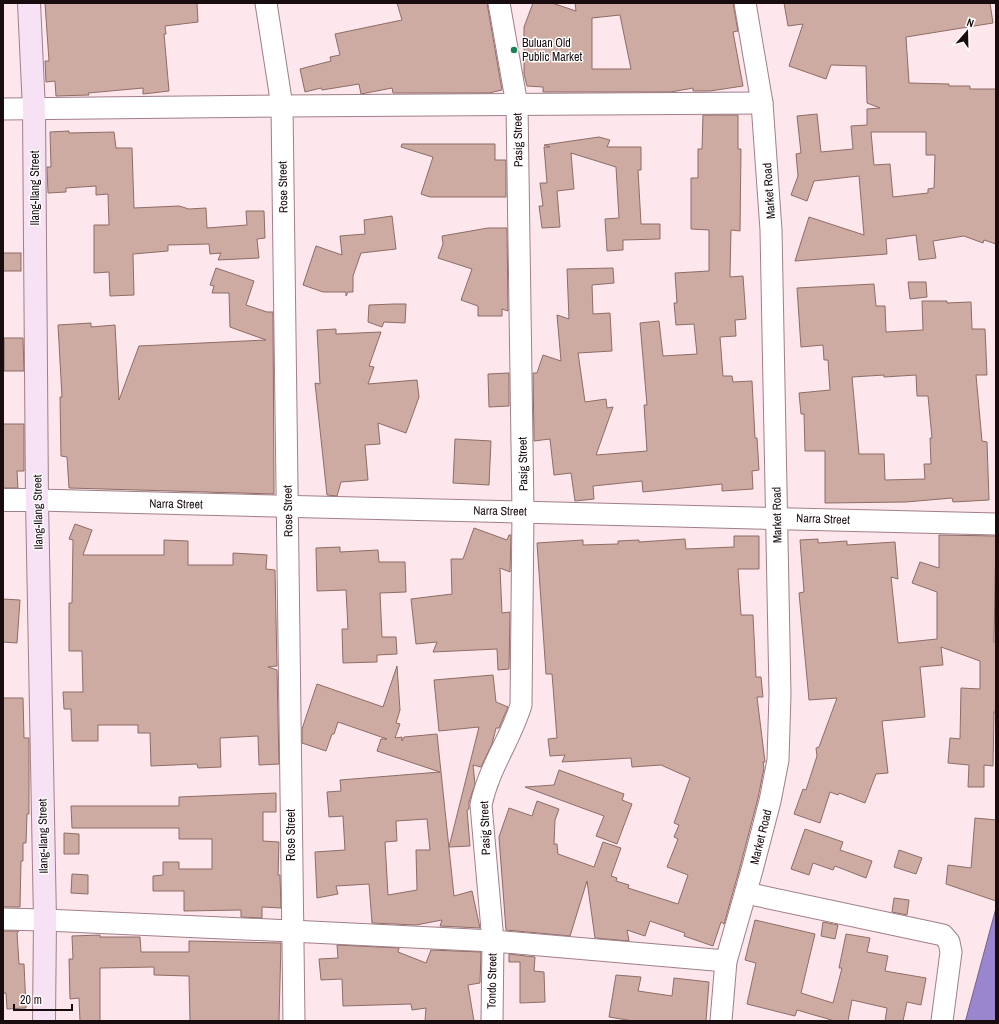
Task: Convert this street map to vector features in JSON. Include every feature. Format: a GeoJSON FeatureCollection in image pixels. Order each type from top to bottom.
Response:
{"type":"FeatureCollection","features":[{"type":"Feature","properties":{"kind":"main road","name":"Ilang-Ilang Street"},"geometry":{"type":"LineString","coordinates":[[29,3],[34,110],[37,500],[45,920],[44,1021]]}},
{"type":"Feature","properties":{"kind":"street","name":"Rose Street"},"geometry":{"type":"LineString","coordinates":[[266,3],[282,106],[288,506],[291,931],[294,1021]]}},
{"type":"Feature","properties":{"kind":"street","name":"Pasig Street"},"geometry":{"type":"LineString","coordinates":[[493,941],[481,805],[485,785],[506,739],[515,724],[520,705],[523,512],[518,105],[499,3]]}},
{"type":"Feature","properties":{"kind":"street","name":"Market Road"},"geometry":{"type":"LineString","coordinates":[[721,1021],[726,961],[746,893],[770,801],[778,760],[780,694],[771,230],[762,103],[745,3]]}},
{"type":"Feature","properties":{"kind":"street"},"geometry":{"type":"LineString","coordinates":[[3,109],[34,110],[282,106],[762,103]]}},
{"type":"Feature","properties":{"kind":"street","name":"Narra Street"},"geometry":{"type":"LineString","coordinates":[[3,500],[996,524]]}},
{"type":"Feature","properties":{"kind":"street"},"geometry":{"type":"LineString","coordinates":[[746,893],[943,935],[949,942],[951,952],[942,1021]]}},
{"type":"Feature","properties":{"kind":"street"},"geometry":{"type":"LineString","coordinates":[[3,919],[493,941],[726,961]]}},
{"type":"Feature","properties":{"kind":"street","name":"Tondo Street"},"geometry":{"type":"LineString","coordinates":[[492,1021],[493,941]]}},
{"type":"Feature","properties":{"kind":"shaded area"},"geometry":{"type":"Polygon","coordinates":[[[996,908],[996,1021],[965,1021],[966,1019],[996,908]]]}},
{"type":"Feature","properties":{"kind":"building"},"geometry":{"type":"Polygon","coordinates":[[[45,3],[197,3],[198,22],[165,26],[166,34],[164,34],[169,91],[143,94],[143,88],[88,93],[89,95],[56,96],[55,81],[46,82],[45,61],[49,61],[45,3]]]}},
{"type":"Feature","properties":{"kind":"building"},"geometry":{"type":"Polygon","coordinates":[[[397,3],[487,3],[502,90],[489,93],[393,93],[392,88],[361,94],[359,84],[322,90],[321,88],[305,92],[300,69],[331,61],[330,57],[340,55],[335,34],[402,20],[397,3]]]}},
{"type":"Feature","properties":{"kind":"building"},"geometry":{"type":"Polygon","coordinates":[[[533,3],[552,3],[576,11],[575,3],[733,3],[738,31],[733,32],[743,86],[710,91],[693,91],[693,88],[671,92],[543,92],[543,87],[527,86],[524,74],[524,27],[533,3]],[[620,15],[592,18],[592,69],[631,69],[620,15]]]}},
{"type":"Feature","properties":{"kind":"building"},"geometry":{"type":"Polygon","coordinates":[[[784,3],[990,3],[993,23],[906,37],[909,83],[970,86],[970,89],[996,89],[996,244],[984,240],[983,243],[964,236],[933,241],[936,258],[919,260],[916,235],[886,239],[887,254],[795,261],[809,217],[864,235],[859,176],[814,181],[807,201],[791,195],[798,176],[796,154],[801,153],[797,116],[817,114],[821,152],[853,149],[851,126],[867,125],[867,109],[880,108],[867,103],[866,66],[831,65],[826,79],[789,66],[803,24],[788,26],[784,3]],[[871,132],[874,165],[890,164],[893,197],[928,193],[928,189],[934,188],[935,155],[926,155],[926,132],[871,132]]]}},
{"type":"Feature","properties":{"kind":"building"},"geometry":{"type":"Polygon","coordinates":[[[703,115],[738,115],[738,149],[741,149],[740,231],[731,230],[730,277],[743,276],[746,319],[735,320],[736,336],[720,337],[723,376],[732,376],[733,382],[752,381],[755,438],[757,438],[759,470],[752,471],[753,489],[722,491],[722,484],[643,492],[642,481],[593,486],[594,499],[575,501],[571,473],[554,475],[550,439],[534,441],[533,373],[537,373],[543,355],[561,361],[557,315],[569,319],[567,269],[613,268],[614,283],[592,285],[593,314],[610,313],[612,351],[578,353],[585,402],[606,399],[607,408],[613,407],[596,455],[647,451],[644,405],[647,405],[640,323],[659,321],[663,356],[697,354],[694,324],[676,325],[674,303],[677,303],[675,273],[709,271],[709,230],[691,229],[691,178],[698,178],[698,149],[702,149],[703,115]]]}},
{"type":"Feature","properties":{"kind":"building"},"geometry":{"type":"Polygon","coordinates":[[[69,131],[69,133],[114,132],[116,148],[132,148],[134,208],[179,206],[189,209],[206,208],[207,228],[247,225],[246,211],[264,211],[265,238],[257,239],[259,258],[218,260],[221,253],[210,254],[209,244],[168,245],[168,251],[133,254],[134,295],[110,296],[109,272],[94,273],[94,225],[109,225],[108,194],[96,195],[96,186],[66,188],[66,192],[48,193],[47,167],[51,167],[50,132],[69,131]]]}},
{"type":"Feature","properties":{"kind":"building"},"geometry":{"type":"Polygon","coordinates":[[[599,137],[610,140],[607,147],[641,147],[641,170],[638,170],[641,224],[660,224],[660,239],[623,240],[623,250],[607,251],[605,219],[619,218],[616,167],[571,153],[574,189],[557,191],[560,227],[542,228],[539,206],[543,206],[540,183],[547,183],[544,147],[550,147],[544,145],[599,137]]]}},
{"type":"Feature","properties":{"kind":"building"},"geometry":{"type":"Polygon","coordinates":[[[402,144],[495,144],[495,160],[506,160],[506,197],[430,197],[421,194],[433,157],[401,147],[402,144]]]}},
{"type":"Feature","properties":{"kind":"building"},"geometry":{"type":"Polygon","coordinates":[[[392,216],[396,249],[361,253],[353,276],[353,292],[348,292],[346,296],[346,292],[323,292],[303,285],[316,246],[342,255],[340,236],[365,234],[364,220],[392,216]]]}},
{"type":"Feature","properties":{"kind":"building"},"geometry":{"type":"Polygon","coordinates":[[[488,228],[507,228],[508,311],[502,309],[502,316],[478,316],[478,306],[461,300],[472,269],[438,258],[443,244],[442,236],[488,228]]]}},
{"type":"Feature","properties":{"kind":"building"},"geometry":{"type":"Polygon","coordinates":[[[3,253],[21,253],[21,271],[3,271],[3,253]]]}},
{"type":"Feature","properties":{"kind":"building"},"geometry":{"type":"Polygon","coordinates":[[[216,268],[254,281],[246,305],[267,312],[273,312],[274,494],[69,488],[67,457],[61,456],[60,397],[62,397],[58,325],[91,323],[91,327],[115,325],[119,400],[139,346],[266,340],[230,327],[229,293],[212,293],[214,286],[210,285],[216,268]]]}},
{"type":"Feature","properties":{"kind":"building"},"geometry":{"type":"Polygon","coordinates":[[[908,282],[926,282],[927,297],[910,299],[908,282]]]}},
{"type":"Feature","properties":{"kind":"building"},"geometry":{"type":"Polygon","coordinates":[[[874,284],[876,306],[885,306],[886,332],[923,330],[922,301],[947,301],[947,303],[971,302],[972,329],[985,329],[987,375],[976,375],[982,441],[987,442],[989,500],[953,502],[952,498],[906,502],[825,503],[825,451],[805,451],[804,414],[801,414],[799,393],[830,390],[828,360],[824,360],[823,345],[801,347],[797,288],[874,284]],[[884,375],[852,377],[859,454],[884,454],[885,480],[925,479],[924,464],[931,464],[930,438],[932,438],[928,396],[917,396],[916,375],[884,377],[884,375]]]}},
{"type":"Feature","properties":{"kind":"building"},"geometry":{"type":"Polygon","coordinates":[[[406,304],[405,323],[384,322],[382,327],[368,322],[369,305],[406,304]]]}},
{"type":"Feature","properties":{"kind":"building"},"geometry":{"type":"Polygon","coordinates":[[[336,329],[336,334],[381,332],[369,366],[374,367],[368,384],[417,380],[419,397],[406,433],[378,423],[380,444],[365,445],[368,480],[341,482],[337,496],[327,495],[315,383],[320,384],[317,330],[336,329]]]}},
{"type":"Feature","properties":{"kind":"building"},"geometry":{"type":"Polygon","coordinates":[[[4,338],[23,338],[24,371],[4,371],[4,338]]]}},
{"type":"Feature","properties":{"kind":"building"},"geometry":{"type":"Polygon","coordinates":[[[509,373],[509,406],[489,407],[488,374],[509,373]]]}},
{"type":"Feature","properties":{"kind":"building"},"geometry":{"type":"Polygon","coordinates":[[[3,424],[24,424],[24,471],[17,471],[18,488],[3,488],[3,424]]]}},
{"type":"Feature","properties":{"kind":"building"},"geometry":{"type":"Polygon","coordinates":[[[455,439],[491,441],[489,485],[453,483],[455,439]]]}},
{"type":"Feature","properties":{"kind":"building"},"geometry":{"type":"Polygon","coordinates":[[[75,524],[92,530],[83,555],[164,555],[164,540],[188,541],[188,565],[233,565],[233,553],[267,555],[266,569],[275,570],[277,666],[268,667],[277,670],[279,764],[259,765],[258,736],[220,738],[221,767],[198,768],[197,764],[151,766],[150,733],[138,733],[138,725],[98,725],[98,741],[72,741],[71,709],[64,709],[63,692],[83,692],[82,651],[69,651],[69,603],[72,603],[73,540],[69,539],[75,524]]]}},
{"type":"Feature","properties":{"kind":"building"},"geometry":{"type":"Polygon","coordinates":[[[474,528],[507,540],[509,535],[511,535],[510,572],[500,568],[502,613],[510,612],[509,669],[498,670],[497,649],[433,652],[437,642],[416,644],[411,599],[452,594],[451,559],[463,559],[474,528]]]}},
{"type":"Feature","properties":{"kind":"building"},"geometry":{"type":"Polygon","coordinates":[[[939,535],[996,536],[994,642],[996,642],[996,712],[994,712],[993,766],[984,765],[984,787],[968,787],[969,765],[948,763],[950,738],[960,739],[961,688],[980,689],[980,661],[941,647],[943,665],[920,667],[925,717],[882,721],[888,773],[876,774],[865,803],[839,793],[838,795],[830,792],[820,823],[794,814],[803,789],[806,790],[817,756],[816,748],[819,747],[837,698],[809,700],[799,593],[804,592],[800,540],[818,539],[818,543],[847,541],[847,545],[895,542],[898,579],[891,577],[898,643],[937,639],[937,592],[912,583],[920,562],[939,568],[939,535]]]}},
{"type":"Feature","properties":{"kind":"building"},"geometry":{"type":"Polygon","coordinates":[[[734,536],[759,536],[759,569],[738,569],[741,615],[753,615],[756,677],[761,677],[763,697],[757,697],[765,762],[763,762],[764,768],[758,798],[724,924],[721,922],[713,946],[684,936],[685,933],[650,921],[645,936],[627,930],[629,941],[595,938],[587,881],[570,936],[506,930],[499,837],[509,808],[532,816],[537,801],[559,809],[555,820],[554,844],[557,844],[558,854],[594,867],[603,842],[621,848],[611,876],[617,878],[616,881],[629,885],[628,888],[678,904],[688,875],[667,867],[678,839],[674,837],[679,825],[674,823],[690,778],[661,765],[632,767],[631,758],[562,762],[565,755],[550,756],[548,739],[557,738],[552,674],[546,674],[537,543],[583,540],[583,545],[618,544],[618,541],[639,540],[639,542],[685,539],[686,549],[734,547],[734,536]]]}},
{"type":"Feature","properties":{"kind":"building"},"geometry":{"type":"Polygon","coordinates":[[[340,547],[340,552],[378,550],[379,562],[405,562],[406,592],[380,593],[382,637],[396,637],[397,654],[377,655],[377,662],[343,663],[342,629],[348,629],[346,590],[317,591],[316,548],[340,547]]]}},
{"type":"Feature","properties":{"kind":"building"},"geometry":{"type":"Polygon","coordinates":[[[3,599],[20,600],[17,643],[3,642],[3,599]]]}},
{"type":"Feature","properties":{"kind":"building"},"geometry":{"type":"Polygon","coordinates":[[[397,666],[400,710],[396,723],[400,724],[395,738],[402,737],[402,741],[404,737],[437,734],[454,896],[472,891],[480,928],[440,926],[442,920],[416,925],[372,923],[369,884],[336,886],[338,894],[317,898],[315,852],[345,850],[343,816],[329,817],[327,792],[341,791],[340,780],[440,772],[377,751],[381,739],[387,739],[338,722],[326,751],[302,743],[302,729],[317,684],[383,707],[397,666]],[[427,819],[396,821],[397,841],[385,842],[388,895],[417,890],[416,850],[430,850],[427,819]]]}},
{"type":"Feature","properties":{"kind":"building"},"geometry":{"type":"Polygon","coordinates":[[[493,675],[496,702],[508,707],[499,728],[496,728],[492,744],[481,767],[473,765],[475,784],[469,802],[469,809],[467,810],[470,846],[449,847],[479,727],[439,731],[434,680],[493,675]]]}},
{"type":"Feature","properties":{"kind":"building"},"geometry":{"type":"Polygon","coordinates":[[[3,698],[23,698],[24,738],[29,738],[29,814],[27,814],[26,843],[23,843],[23,861],[21,861],[20,907],[3,907],[3,698]]]}},
{"type":"Feature","properties":{"kind":"building"},"geometry":{"type":"Polygon","coordinates":[[[559,770],[624,794],[622,800],[632,804],[617,844],[596,836],[604,816],[525,787],[554,785],[559,770]]]}},
{"type":"Feature","properties":{"kind":"building"},"geometry":{"type":"Polygon","coordinates":[[[276,793],[276,812],[263,812],[263,841],[279,842],[278,875],[280,875],[281,908],[262,907],[262,918],[241,917],[241,910],[184,911],[184,891],[153,891],[153,876],[163,875],[163,862],[179,862],[179,869],[212,869],[212,839],[179,839],[179,828],[72,828],[71,806],[179,806],[179,797],[276,793]]]}},
{"type":"Feature","properties":{"kind":"building"},"geometry":{"type":"Polygon","coordinates":[[[975,818],[996,820],[996,901],[946,884],[948,865],[971,868],[975,818]]]}},
{"type":"Feature","properties":{"kind":"building"},"geometry":{"type":"Polygon","coordinates":[[[805,829],[843,842],[840,850],[872,861],[866,878],[835,866],[833,870],[813,863],[809,875],[791,869],[805,829]]]}},
{"type":"Feature","properties":{"kind":"building"},"geometry":{"type":"Polygon","coordinates":[[[64,833],[79,834],[79,854],[64,854],[64,833]]]}},
{"type":"Feature","properties":{"kind":"building"},"geometry":{"type":"Polygon","coordinates":[[[899,850],[922,858],[916,874],[894,867],[899,850]]]}},
{"type":"Feature","properties":{"kind":"building"},"geometry":{"type":"Polygon","coordinates":[[[72,874],[88,875],[88,894],[71,893],[72,874]]]}},
{"type":"Feature","properties":{"kind":"building"},"geometry":{"type":"Polygon","coordinates":[[[894,898],[909,900],[907,915],[892,912],[894,898]]]}},
{"type":"Feature","properties":{"kind":"building"},"geometry":{"type":"Polygon","coordinates":[[[755,920],[815,934],[801,993],[833,1003],[842,968],[839,968],[846,934],[870,938],[867,952],[888,956],[885,971],[926,978],[921,1005],[907,1002],[903,1021],[885,1021],[887,1008],[852,1000],[848,1021],[835,1021],[797,1010],[795,1016],[747,1004],[756,963],[745,960],[755,920]]]}},
{"type":"Feature","properties":{"kind":"building"},"geometry":{"type":"Polygon","coordinates":[[[823,922],[838,925],[835,939],[821,936],[823,922]]]}},
{"type":"Feature","properties":{"kind":"building"},"geometry":{"type":"Polygon","coordinates":[[[3,931],[19,931],[17,933],[19,964],[24,964],[26,1008],[7,1009],[6,993],[3,993],[3,931]]]}},
{"type":"Feature","properties":{"kind":"building"},"geometry":{"type":"Polygon","coordinates":[[[100,935],[100,937],[140,937],[141,952],[189,952],[189,941],[281,943],[279,1021],[190,1021],[189,976],[154,975],[154,967],[100,968],[100,1021],[80,1021],[79,998],[70,999],[69,959],[73,959],[72,936],[100,935]]]}},
{"type":"Feature","properties":{"kind":"building"},"geometry":{"type":"Polygon","coordinates":[[[337,945],[399,948],[398,952],[426,963],[431,950],[481,952],[480,983],[468,985],[474,1021],[425,1021],[426,1008],[412,1010],[411,1004],[343,1006],[342,979],[321,980],[319,959],[338,958],[337,945]]]}},
{"type":"Feature","properties":{"kind":"building"},"geometry":{"type":"Polygon","coordinates":[[[509,954],[535,957],[534,971],[544,972],[545,1002],[520,1003],[520,962],[509,962],[509,954]]]}},
{"type":"Feature","properties":{"kind":"building"},"geometry":{"type":"Polygon","coordinates":[[[616,975],[641,977],[638,991],[672,996],[674,978],[709,982],[706,1021],[633,1021],[609,1017],[616,975]]]}},
{"type":"Feature","properties":{"kind":"place","name":"Buluan Old Public Market"},"geometry":{"type":"Point","coordinates":[514,50]}}]}
